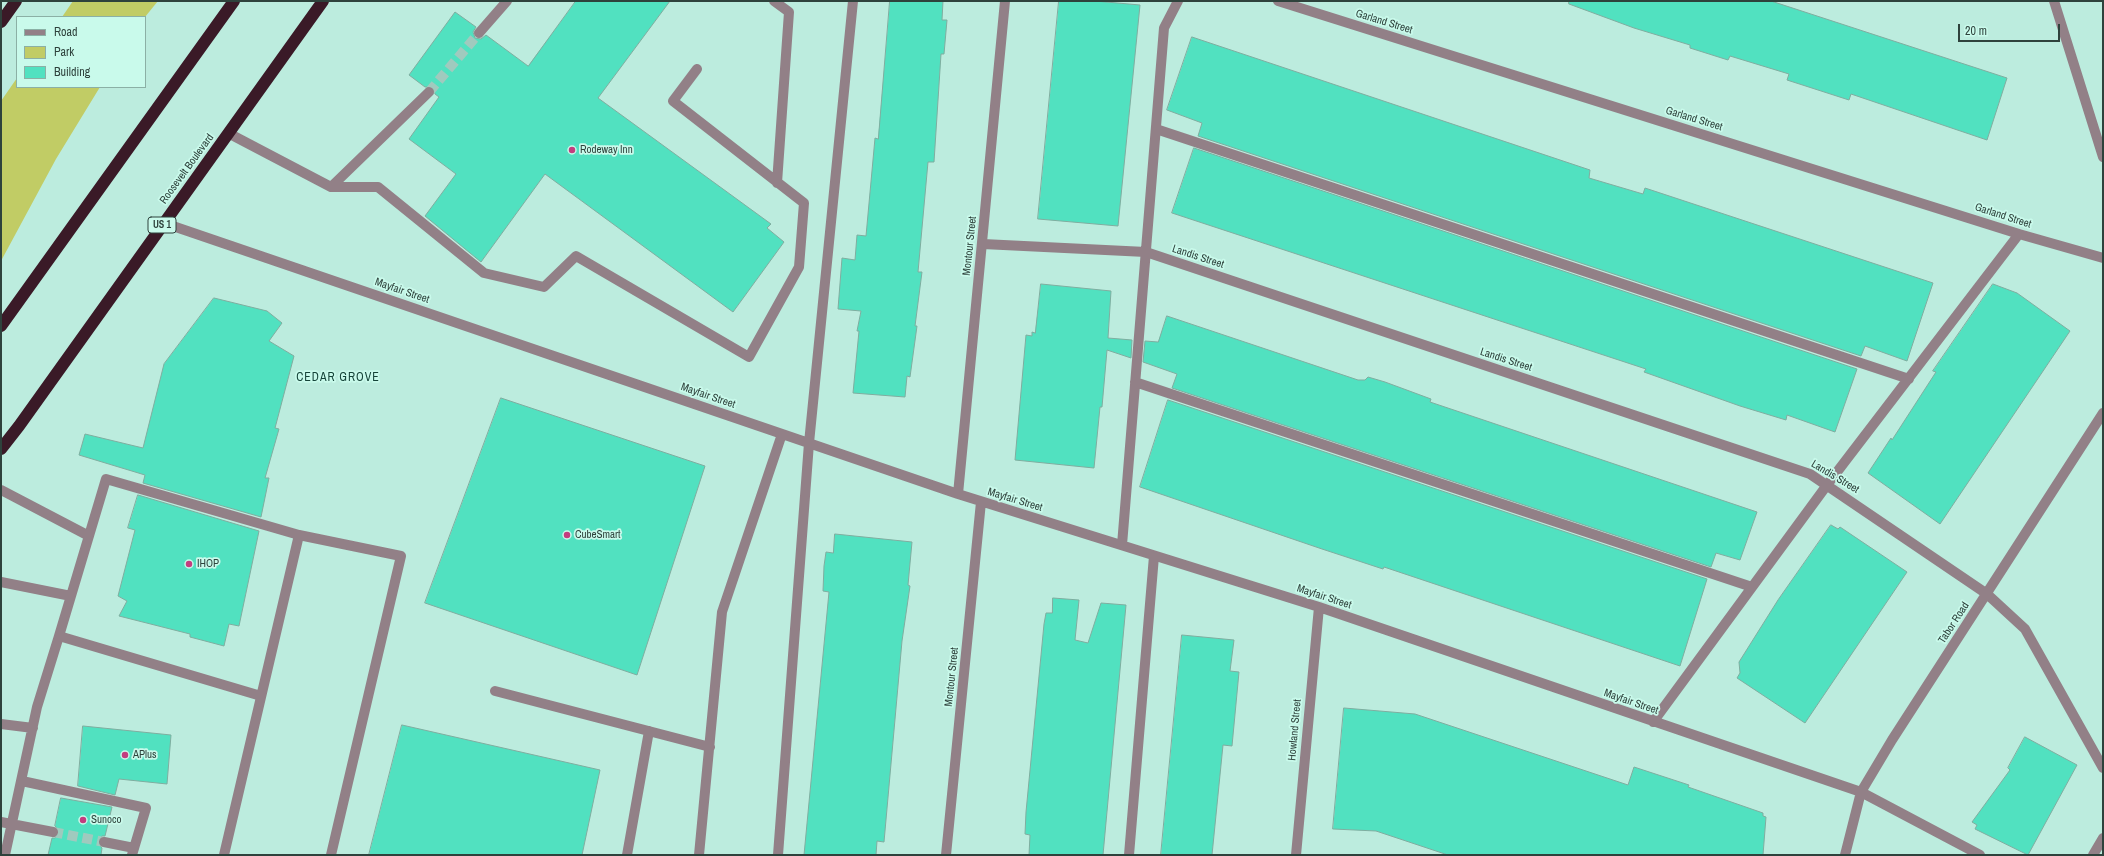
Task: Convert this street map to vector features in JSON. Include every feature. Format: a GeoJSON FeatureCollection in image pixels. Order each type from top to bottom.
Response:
{"type":"FeatureCollection","features":[{"type":"Feature","properties":{"kind":"highway"},"geometry":{"type":"LineString","coordinates":[[1,22],[16,1]]}},
{"type":"Feature","properties":{"kind":"highway"},"geometry":{"type":"LineString","coordinates":[[1,326],[234,1]]}},
{"type":"Feature","properties":{"kind":"highway","name":"Roosevelt Boulevard"},"geometry":{"type":"LineString","coordinates":[[1,449],[323,1]]}},
{"type":"Feature","properties":{"kind":"street"},"geometry":{"type":"LineString","coordinates":[[479,33],[507,1]]}},
{"type":"Feature","properties":{"kind":"street"},"geometry":{"type":"LineString","coordinates":[[774,1],[789,12]]}},
{"type":"Feature","properties":{"kind":"street"},"geometry":{"type":"LineString","coordinates":[[777,183],[789,12],[788,1]]}},
{"type":"Feature","properties":{"kind":"street"},"geometry":{"type":"LineString","coordinates":[[778,855],[809,443],[853,1]]}},
{"type":"Feature","properties":{"kind":"street","name":"Montour Street"},"geometry":{"type":"LineString","coordinates":[[958,494],[1005,1]]}},
{"type":"Feature","properties":{"kind":"street"},"geometry":{"type":"LineString","coordinates":[[1122,545],[1164,28],[1178,1]]}},
{"type":"Feature","properties":{"kind":"street","name":"Garland Street"},"geometry":{"type":"LineString","coordinates":[[1278,1],[2019,234],[2103,258]]}},
{"type":"Feature","properties":{"kind":"street"},"geometry":{"type":"LineString","coordinates":[[2054,1],[2103,156]]}},
{"type":"Feature","properties":{"kind":"street"},"geometry":{"type":"LineString","coordinates":[[228,133],[330,187],[378,187],[484,273],[544,287],[576,256],[749,356],[799,267],[804,203],[673,102],[697,69]]}},
{"type":"Feature","properties":{"kind":"street"},"geometry":{"type":"LineString","coordinates":[[330,187],[428,92]]}},
{"type":"Feature","properties":{"kind":"street"},"geometry":{"type":"LineString","coordinates":[[1156,129],[1909,379]]}},
{"type":"Feature","properties":{"kind":"street","name":"Mayfair Street"},"geometry":{"type":"LineString","coordinates":[[164,223],[981,502],[1318,607],[1861,792],[1980,855]]}},
{"type":"Feature","properties":{"kind":"street"},"geometry":{"type":"LineString","coordinates":[[1653,722],[1827,485],[2019,234]]}},
{"type":"Feature","properties":{"kind":"street","name":"Landis Street"},"geometry":{"type":"LineString","coordinates":[[983,244],[1146,252],[1810,474],[1987,594],[2025,629],[2103,768]]}},
{"type":"Feature","properties":{"kind":"street"},"geometry":{"type":"LineString","coordinates":[[1135,382],[1752,587]]}},
{"type":"Feature","properties":{"kind":"street","name":"Tabor Road"},"geometry":{"type":"LineString","coordinates":[[1845,855],[1861,792],[1892,740],[2103,413]]}},
{"type":"Feature","properties":{"kind":"street"},"geometry":{"type":"LineString","coordinates":[[699,855],[722,612],[782,434]]}},
{"type":"Feature","properties":{"kind":"street"},"geometry":{"type":"LineString","coordinates":[[6,855],[37,707],[106,479],[299,535],[401,556],[331,855]]}},
{"type":"Feature","properties":{"kind":"street"},"geometry":{"type":"LineString","coordinates":[[1,490],[89,536]]}},
{"type":"Feature","properties":{"kind":"street","name":"Montour Street"},"geometry":{"type":"LineString","coordinates":[[946,855],[981,502]]}},
{"type":"Feature","properties":{"kind":"street"},"geometry":{"type":"LineString","coordinates":[[224,855],[299,535]]}},
{"type":"Feature","properties":{"kind":"street"},"geometry":{"type":"LineString","coordinates":[[1129,855],[1154,556]]}},
{"type":"Feature","properties":{"kind":"street"},"geometry":{"type":"LineString","coordinates":[[1,582],[71,596]]}},
{"type":"Feature","properties":{"kind":"street","name":"Howland Street"},"geometry":{"type":"LineString","coordinates":[[1296,855],[1318,607]]}},
{"type":"Feature","properties":{"kind":"street"},"geometry":{"type":"LineString","coordinates":[[59,636],[261,696]]}},
{"type":"Feature","properties":{"kind":"street"},"geometry":{"type":"LineString","coordinates":[[495,691],[710,747]]}},
{"type":"Feature","properties":{"kind":"street"},"geometry":{"type":"LineString","coordinates":[[1,724],[33,728]]}},
{"type":"Feature","properties":{"kind":"street"},"geometry":{"type":"LineString","coordinates":[[627,855],[649,731]]}},
{"type":"Feature","properties":{"kind":"street"},"geometry":{"type":"LineString","coordinates":[[22,781],[146,808],[133,851],[104,842]]}},
{"type":"Feature","properties":{"kind":"street"},"geometry":{"type":"LineString","coordinates":[[1,822],[53,832]]}},
{"type":"Feature","properties":{"kind":"street"},"geometry":{"type":"LineString","coordinates":[[2093,855],[2103,838]]}},
{"type":"Feature","properties":{"kind":"green space"},"geometry":{"type":"Polygon","coordinates":[[[73,1],[158,1],[146,16],[63,16],[73,1]]]}},
{"type":"Feature","properties":{"kind":"green space"},"geometry":{"type":"Polygon","coordinates":[[[16,79],[16,88],[99,88],[56,159],[1,261],[1,101],[16,79]]]}},
{"type":"Feature","properties":{"kind":"building","name":"Rodeway Inn"},"geometry":{"type":"Polygon","coordinates":[[[576,1],[670,1],[598,98],[771,224],[767,228],[784,242],[733,312],[545,174],[481,262],[425,216],[456,174],[409,139],[439,97],[435,94],[433,87],[425,87],[409,75],[455,12],[476,27],[473,32],[475,38],[481,39],[486,35],[528,66],[576,1]]]}},
{"type":"Feature","properties":{"kind":"building"},"geometry":{"type":"Polygon","coordinates":[[[890,1],[943,1],[942,20],[947,20],[944,54],[941,54],[934,162],[928,162],[918,272],[922,272],[915,326],[917,326],[910,377],[907,376],[905,397],[853,393],[859,331],[857,331],[861,311],[838,309],[842,258],[855,260],[857,235],[866,236],[875,138],[878,139],[890,1]]]}},
{"type":"Feature","properties":{"kind":"building"},"geometry":{"type":"Polygon","coordinates":[[[1059,1],[1095,1],[1140,5],[1118,226],[1038,219],[1059,1]]]}},
{"type":"Feature","properties":{"kind":"building"},"geometry":{"type":"Polygon","coordinates":[[[1569,1],[1771,1],[2007,78],[1987,140],[1851,94],[1849,100],[1787,80],[1789,74],[1730,56],[1728,60],[1690,48],[1690,45],[1634,28],[1569,4],[1569,1]]]}},
{"type":"Feature","properties":{"kind":"building"},"geometry":{"type":"Polygon","coordinates":[[[1192,37],[1590,170],[1589,178],[1643,194],[1645,188],[1933,283],[1907,361],[1865,346],[1861,356],[1198,136],[1202,123],[1167,110],[1192,37]]]}},
{"type":"Feature","properties":{"kind":"building"},"geometry":{"type":"Polygon","coordinates":[[[1194,148],[1857,369],[1835,432],[1787,415],[1786,420],[1740,406],[1644,372],[1646,369],[1172,213],[1194,148]]]}},
{"type":"Feature","properties":{"kind":"building"},"geometry":{"type":"Polygon","coordinates":[[[1041,284],[1111,291],[1108,338],[1132,340],[1131,358],[1107,350],[1102,407],[1100,407],[1094,468],[1015,460],[1026,335],[1032,336],[1032,332],[1035,333],[1041,284]]]}},
{"type":"Feature","properties":{"kind":"building"},"geometry":{"type":"Polygon","coordinates":[[[1993,284],[2017,293],[2070,331],[1940,524],[1868,473],[1891,438],[1892,440],[1936,372],[1933,371],[1993,284]]]}},
{"type":"Feature","properties":{"kind":"building"},"geometry":{"type":"Polygon","coordinates":[[[214,298],[267,311],[282,323],[269,341],[294,356],[275,428],[279,429],[265,478],[269,478],[261,517],[143,483],[145,475],[79,455],[85,434],[143,448],[164,364],[214,298]]]}},
{"type":"Feature","properties":{"kind":"building"},"geometry":{"type":"Polygon","coordinates":[[[1167,316],[1358,380],[1365,380],[1368,377],[1385,382],[1431,399],[1430,402],[1757,512],[1740,560],[1716,553],[1711,567],[1172,388],[1177,374],[1143,362],[1145,341],[1158,342],[1167,316]]]}},
{"type":"Feature","properties":{"kind":"building","name":"CubeSmart"},"geometry":{"type":"Polygon","coordinates":[[[501,398],[705,466],[637,675],[425,603],[501,398]]]}},
{"type":"Feature","properties":{"kind":"building"},"geometry":{"type":"Polygon","coordinates":[[[1168,400],[1707,579],[1680,666],[1384,567],[1383,569],[1322,549],[1140,487],[1168,400]]]}},
{"type":"Feature","properties":{"kind":"building","name":"IHOP"},"geometry":{"type":"Polygon","coordinates":[[[138,495],[259,531],[239,626],[229,624],[224,646],[190,637],[190,634],[119,616],[127,601],[118,596],[135,530],[128,528],[138,495]]]}},
{"type":"Feature","properties":{"kind":"building"},"geometry":{"type":"Polygon","coordinates":[[[1831,525],[1838,529],[1840,527],[1907,572],[1805,723],[1737,678],[1740,673],[1739,662],[1778,600],[1831,525]]]}},
{"type":"Feature","properties":{"kind":"building"},"geometry":{"type":"Polygon","coordinates":[[[835,534],[912,542],[908,585],[910,586],[902,641],[884,842],[877,841],[876,855],[804,855],[829,592],[823,591],[824,566],[826,552],[833,553],[835,534]]]}},
{"type":"Feature","properties":{"kind":"building"},"geometry":{"type":"Polygon","coordinates":[[[1053,598],[1079,600],[1075,640],[1088,643],[1101,603],[1126,605],[1103,855],[1029,855],[1030,835],[1025,834],[1026,812],[1044,624],[1046,613],[1052,613],[1053,598]]]}},
{"type":"Feature","properties":{"kind":"building"},"geometry":{"type":"Polygon","coordinates":[[[1182,635],[1234,640],[1230,671],[1239,672],[1232,746],[1223,745],[1212,855],[1161,855],[1182,635]]]}},
{"type":"Feature","properties":{"kind":"building"},"geometry":{"type":"Polygon","coordinates":[[[1344,708],[1415,714],[1628,785],[1634,767],[1689,785],[1688,787],[1763,813],[1763,816],[1766,817],[1763,855],[1448,855],[1376,831],[1333,829],[1344,708]]]}},
{"type":"Feature","properties":{"kind":"building"},"geometry":{"type":"Polygon","coordinates":[[[402,725],[600,770],[582,855],[369,855],[402,725]]]}},
{"type":"Feature","properties":{"kind":"building","name":"APlus"},"geometry":{"type":"Polygon","coordinates":[[[83,726],[171,735],[167,784],[119,779],[115,795],[78,786],[83,726]]]}},
{"type":"Feature","properties":{"kind":"building"},"geometry":{"type":"Polygon","coordinates":[[[2025,737],[2077,765],[2028,855],[1975,829],[1977,825],[1972,822],[2010,770],[2008,768],[2025,737]]]}},
{"type":"Feature","properties":{"kind":"building","name":"Sunoco"},"geometry":{"type":"Polygon","coordinates":[[[61,798],[112,807],[105,836],[102,836],[98,840],[98,844],[102,848],[101,855],[48,855],[52,838],[55,838],[59,834],[59,830],[55,826],[61,798]]]}},
{"type":"Feature","properties":{"kind":"tunnel"},"geometry":{"type":"LineString","coordinates":[[429,92],[479,33]]}},
{"type":"Feature","properties":{"kind":"tunnel"},"geometry":{"type":"LineString","coordinates":[[53,832],[104,842]]}},
{"type":"Feature","properties":{"kind":"place","name":"Rodeway Inn"},"geometry":{"type":"Point","coordinates":[572,150]}},
{"type":"Feature","properties":{"kind":"place","name":"CubeSmart"},"geometry":{"type":"Point","coordinates":[567,535]}},
{"type":"Feature","properties":{"kind":"place","name":"IHOP"},"geometry":{"type":"Point","coordinates":[189,564]}},
{"type":"Feature","properties":{"kind":"place","name":"APlus"},"geometry":{"type":"Point","coordinates":[125,755]}},
{"type":"Feature","properties":{"kind":"place","name":"Sunoco"},"geometry":{"type":"Point","coordinates":[83,820]}},
{"type":"Feature","properties":{"kind":"district","name":"CEDAR GROVE"},"geometry":{"type":"Point","coordinates":[338,378]}}]}
